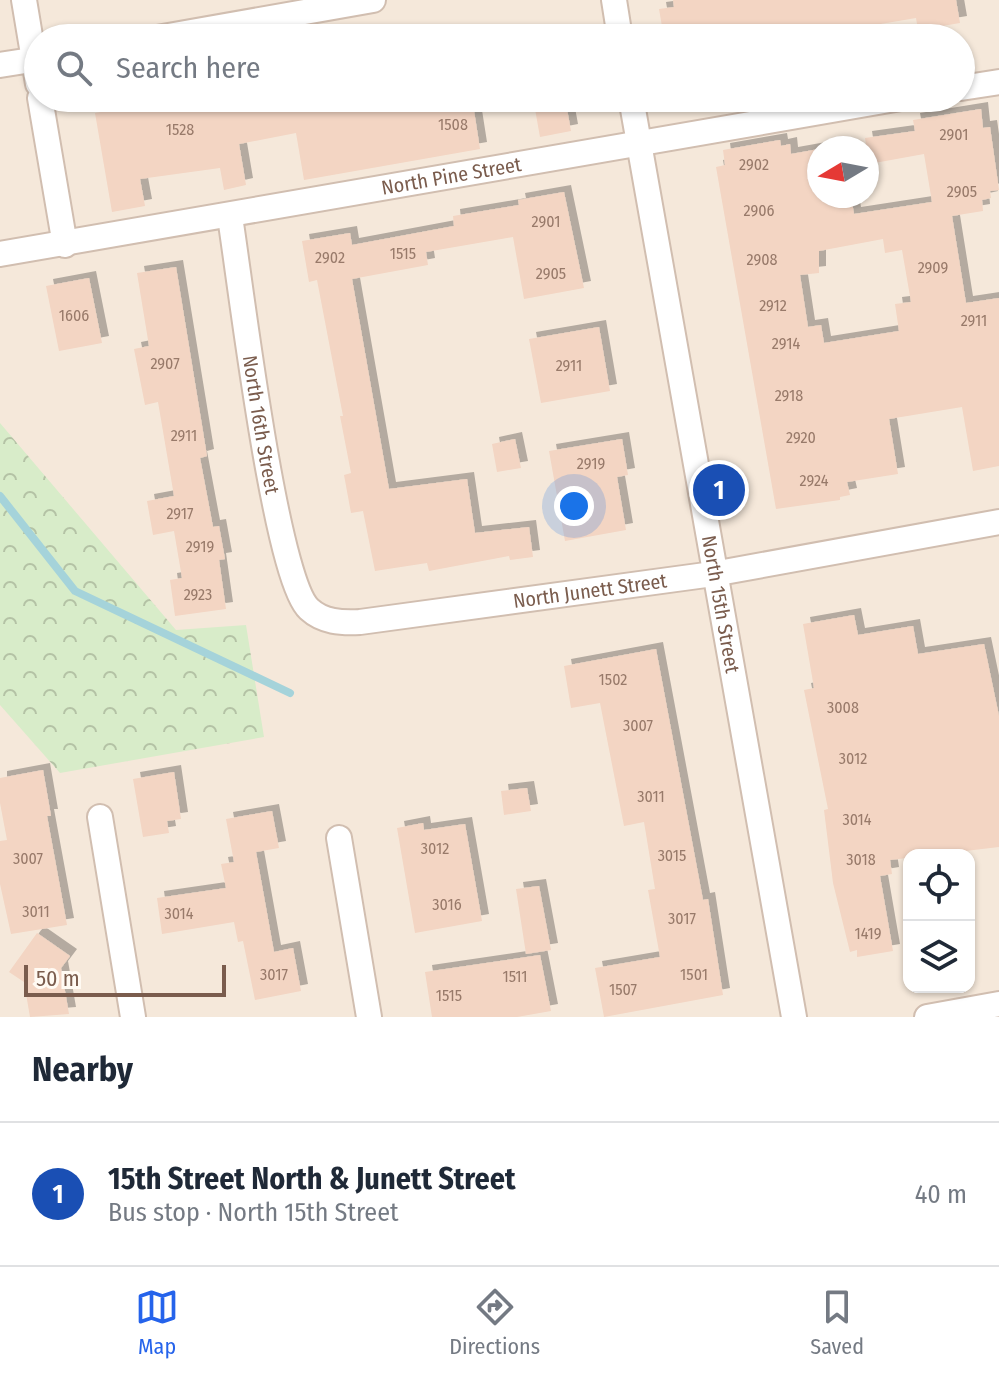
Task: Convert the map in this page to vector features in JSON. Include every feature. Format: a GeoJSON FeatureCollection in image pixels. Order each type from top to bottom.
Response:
{"type":"FeatureCollection","features":[{"type":"Feature","properties":{"kind":"street"},"geometry":{"type":"LineString","coordinates":[[24,0],[29,24]]}},
{"type":"Feature","properties":{"kind":"street"},"geometry":{"type":"LineString","coordinates":[[237,24],[373,0]]}},
{"type":"Feature","properties":{"kind":"street"},"geometry":{"type":"LineString","coordinates":[[614,0],[618,24]]}},
{"type":"Feature","properties":{"kind":"street"},"geometry":{"type":"LineString","coordinates":[[0,65],[24,61]]}},
{"type":"Feature","properties":{"kind":"street"},"geometry":{"type":"LineString","coordinates":[[975,86],[999,82]]}},
{"type":"Feature","properties":{"kind":"street"},"geometry":{"type":"LineString","coordinates":[[42,112],[65,245]]}},
{"type":"Feature","properties":{"kind":"street","name":"North 15th Street"},"geometry":{"type":"LineString","coordinates":[[633,112],[794,1017]]}},
{"type":"Feature","properties":{"kind":"street","name":"North Pine Street"},"geometry":{"type":"LineString","coordinates":[[0,254],[230,217],[817,112]]}},
{"type":"Feature","properties":{"kind":"street","name":"North 16th Street"},"geometry":{"type":"LineString","coordinates":[[230,217],[273,490],[290,576],[308,608],[323,619]]}},
{"type":"Feature","properties":{"kind":"street","name":"North Junett Street"},"geometry":{"type":"LineString","coordinates":[[323,619],[360,622],[713,574],[999,522]]}},
{"type":"Feature","properties":{"kind":"street"},"geometry":{"type":"LineString","coordinates":[[100,817],[133,1017]]}},
{"type":"Feature","properties":{"kind":"street"},"geometry":{"type":"LineString","coordinates":[[339,838],[369,1017]]}},
{"type":"Feature","properties":{"kind":"street"},"geometry":{"type":"LineString","coordinates":[[927,1017],[999,1004]]}},
{"type":"Feature","properties":{"kind":"shaded area"},"geometry":{"type":"Polygon","coordinates":[[[0,0],[999,0],[999,1017],[0,1017],[0,0]]]}},
{"type":"Feature","properties":{"kind":"green space"},"geometry":{"type":"Polygon","coordinates":[[[0,423],[176,630],[246,625],[264,737],[60,773],[0,705],[0,423]]]}},
{"type":"Feature","properties":{"kind":"building"},"geometry":{"type":"Polygon","coordinates":[[[673,0],[956,0],[960,23],[917,24],[916,18],[881,24],[662,24],[659,9],[674,7],[673,0]]]}},
{"type":"Feature","properties":{"kind":"building"},"geometry":{"type":"Polygon","coordinates":[[[981,109],[983,128],[990,127],[999,190],[990,191],[991,198],[982,200],[983,211],[952,216],[966,303],[999,298],[999,466],[973,471],[962,407],[889,419],[898,474],[847,482],[850,495],[840,497],[840,500],[776,509],[716,167],[725,165],[723,150],[780,140],[781,146],[790,144],[791,154],[807,151],[807,208],[853,208],[854,214],[932,202],[924,154],[879,162],[879,136],[915,131],[913,120],[981,109]],[[883,239],[819,251],[819,273],[800,275],[808,327],[821,325],[824,343],[899,331],[895,304],[911,302],[902,250],[885,253],[883,239]]]}},
{"type":"Feature","properties":{"kind":"building"},"geometry":{"type":"Polygon","coordinates":[[[474,112],[480,149],[304,180],[296,133],[239,144],[246,185],[224,190],[220,168],[140,179],[145,206],[112,212],[95,113],[474,112]]]}},
{"type":"Feature","properties":{"kind":"building"},"geometry":{"type":"Polygon","coordinates":[[[536,112],[568,112],[571,131],[540,137],[536,112]]]}},
{"type":"Feature","properties":{"kind":"building"},"geometry":{"type":"Polygon","coordinates":[[[564,192],[584,288],[524,299],[513,237],[426,252],[428,265],[352,279],[389,489],[467,479],[475,533],[529,527],[533,557],[510,560],[509,556],[429,571],[427,563],[375,571],[363,511],[351,513],[344,475],[351,473],[340,416],[343,416],[317,280],[309,282],[302,241],[350,233],[352,245],[454,226],[453,216],[519,205],[518,200],[564,192]]]}},
{"type":"Feature","properties":{"kind":"building"},"geometry":{"type":"Polygon","coordinates":[[[176,267],[207,456],[200,458],[213,527],[219,526],[225,559],[219,560],[226,609],[175,616],[170,580],[182,578],[174,531],[153,535],[147,501],[174,496],[158,402],[145,405],[134,349],[149,346],[137,273],[176,267]]]}},
{"type":"Feature","properties":{"kind":"building"},"geometry":{"type":"Polygon","coordinates":[[[89,278],[102,343],[59,351],[46,286],[89,278]]]}},
{"type":"Feature","properties":{"kind":"building"},"geometry":{"type":"Polygon","coordinates":[[[599,327],[610,391],[541,403],[529,339],[599,327]]]}},
{"type":"Feature","properties":{"kind":"building"},"geometry":{"type":"Polygon","coordinates":[[[515,439],[521,468],[497,472],[492,444],[515,439]]]}},
{"type":"Feature","properties":{"kind":"building"},"geometry":{"type":"Polygon","coordinates":[[[622,439],[628,475],[617,477],[626,530],[565,541],[549,451],[622,439]]]}},
{"type":"Feature","properties":{"kind":"building"},"geometry":{"type":"Polygon","coordinates":[[[854,615],[858,635],[913,626],[918,654],[984,644],[999,716],[999,847],[903,849],[903,858],[890,860],[892,874],[880,876],[893,951],[857,957],[857,950],[850,952],[833,883],[824,810],[828,809],[804,690],[814,688],[803,624],[854,615]]]}},
{"type":"Feature","properties":{"kind":"building"},"geometry":{"type":"Polygon","coordinates":[[[656,649],[703,900],[708,899],[723,995],[604,1017],[595,968],[660,957],[648,890],[655,889],[644,822],[624,826],[600,703],[571,708],[564,666],[656,649]]]}},
{"type":"Feature","properties":{"kind":"building"},"geometry":{"type":"Polygon","coordinates":[[[43,770],[51,816],[47,816],[67,925],[11,934],[0,884],[0,841],[7,840],[0,803],[0,778],[43,770]]]}},
{"type":"Feature","properties":{"kind":"building"},"geometry":{"type":"Polygon","coordinates":[[[174,772],[181,819],[167,821],[169,833],[143,837],[133,779],[174,772]]]}},
{"type":"Feature","properties":{"kind":"building"},"geometry":{"type":"Polygon","coordinates":[[[527,788],[531,811],[504,815],[501,791],[527,788]]]}},
{"type":"Feature","properties":{"kind":"building"},"geometry":{"type":"Polygon","coordinates":[[[272,811],[279,848],[256,852],[274,952],[293,948],[301,991],[255,1000],[243,941],[238,942],[234,922],[162,934],[157,898],[226,888],[221,864],[234,862],[226,819],[272,811]]]}},
{"type":"Feature","properties":{"kind":"building"},"geometry":{"type":"Polygon","coordinates":[[[423,823],[424,830],[465,824],[482,921],[415,933],[397,828],[423,823]]]}},
{"type":"Feature","properties":{"kind":"building"},"geometry":{"type":"Polygon","coordinates":[[[539,886],[551,950],[526,954],[516,889],[539,886]]]}},
{"type":"Feature","properties":{"kind":"building"},"geometry":{"type":"Polygon","coordinates":[[[37,933],[70,956],[61,968],[69,1014],[30,1017],[24,982],[9,972],[37,933]]]}},
{"type":"Feature","properties":{"kind":"building"},"geometry":{"type":"Polygon","coordinates":[[[540,955],[551,1011],[517,1017],[432,1017],[425,972],[540,955]]]}},
{"type":"Feature","properties":{"kind":"waterway"},"geometry":{"type":"LineString","coordinates":[[0,496],[75,591],[290,693]]}},
{"type":"Feature","properties":{"kind":"place","name":"15th Street North & Junett Street"},"geometry":{"type":"Point","coordinates":[719,490]}}]}
